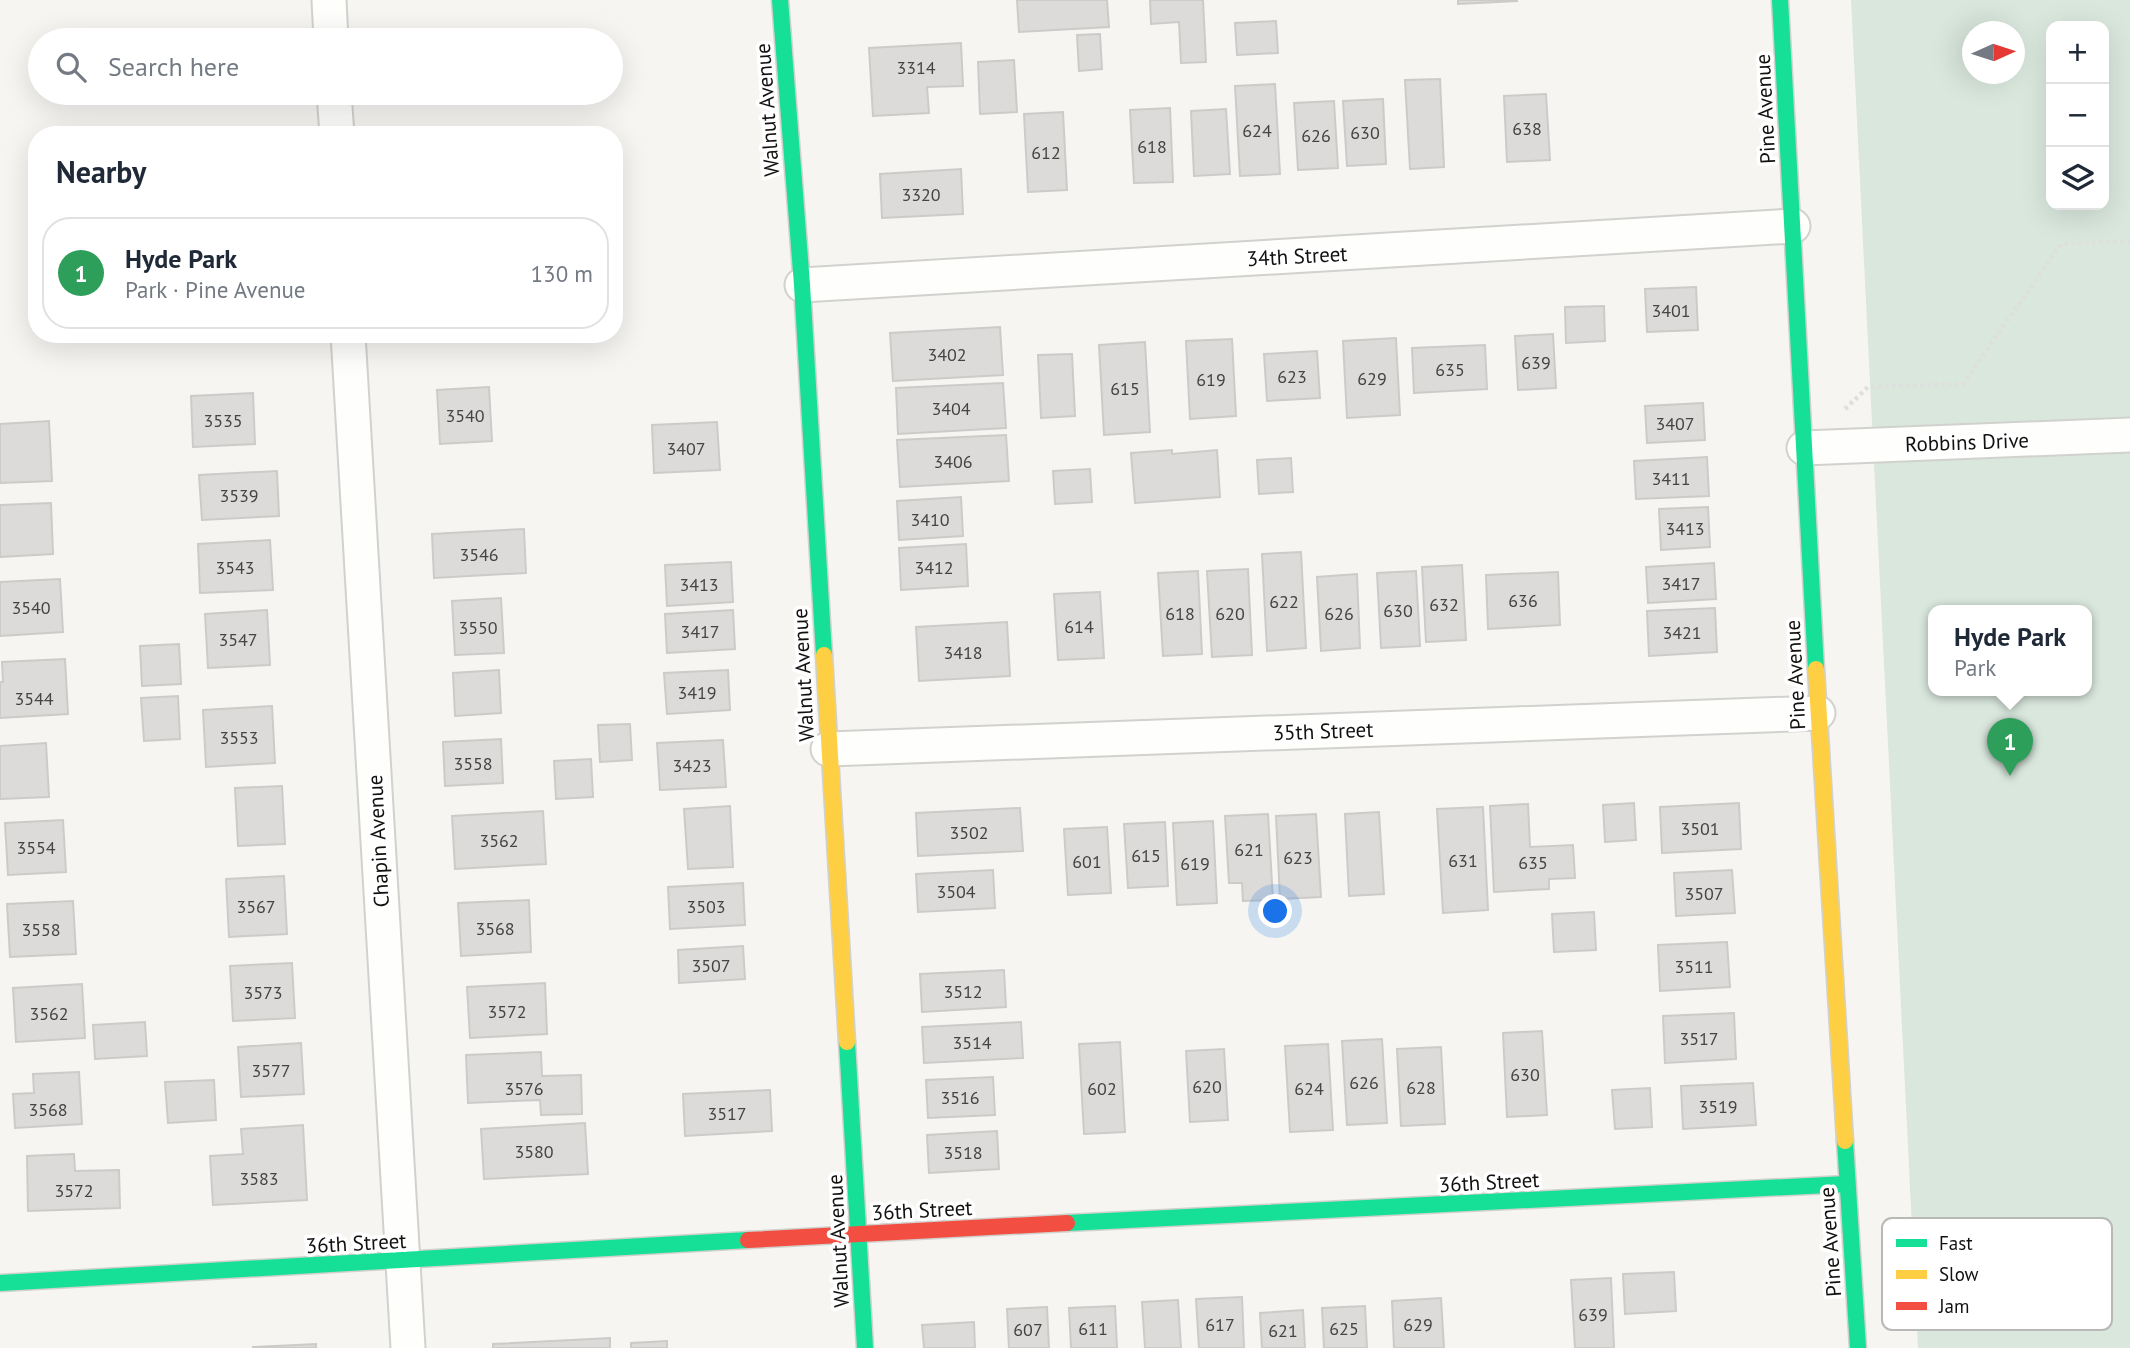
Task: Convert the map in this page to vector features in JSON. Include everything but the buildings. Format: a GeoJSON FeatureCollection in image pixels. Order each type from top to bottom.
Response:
{"type":"FeatureCollection","features":[{"type":"Feature","properties":{"kind":"main road","name":"Walnut Avenue"},"geometry":{"type":"LineString","coordinates":[[780,0],[802,285],[865,1348]]}},
{"type":"Feature","properties":{"kind":"main road","name":"Pine Avenue"},"geometry":{"type":"LineString","coordinates":[[1780,0],[1818,713],[1858,1348]]}},
{"type":"Feature","properties":{"kind":"main road","name":"36th Street"},"geometry":{"type":"LineString","coordinates":[[0,1283],[858,1234],[1847,1185]]}},
{"type":"Feature","properties":{"kind":"street"},"geometry":{"type":"LineString","coordinates":[[329,0],[330,28]]}},
{"type":"Feature","properties":{"kind":"street"},"geometry":{"type":"LineString","coordinates":[[335,105],[336,126]]}},
{"type":"Feature","properties":{"kind":"street","name":"34th Street"},"geometry":{"type":"LineString","coordinates":[[802,285],[1793,226]]}},
{"type":"Feature","properties":{"kind":"street","name":"Chapin Avenue"},"geometry":{"type":"LineString","coordinates":[[349,343],[408,1348]]}},
{"type":"Feature","properties":{"kind":"street","name":"Robbins Drive"},"geometry":{"type":"LineString","coordinates":[[1804,449],[2130,435]]}},
{"type":"Feature","properties":{"kind":"street","name":"35th Street"},"geometry":{"type":"LineString","coordinates":[[828,749],[1818,713]]}},
{"type":"Feature","properties":{"kind":"path"},"geometry":{"type":"LineString","coordinates":[[1844,411],[1868,387],[1963,384],[2061,244],[2130,241]]}},
{"type":"Feature","properties":{"kind":"shaded area"},"geometry":{"type":"Polygon","coordinates":[[[1851,0],[2130,0],[2130,1348],[1918,1348],[1917,1330],[2112,1330],[2112,1218],[1912,1218],[1851,0]]]}},
{"type":"Feature","properties":{"kind":"traffic: fast"},"geometry":{"type":"LineString","coordinates":[[780,0],[802,285],[824,655]]}},
{"type":"Feature","properties":{"kind":"traffic: fast"},"geometry":{"type":"LineString","coordinates":[[1780,0],[1816,669]]}},
{"type":"Feature","properties":{"kind":"traffic: fast"},"geometry":{"type":"LineString","coordinates":[[847,1042],[865,1348]]}},
{"type":"Feature","properties":{"kind":"traffic: fast"},"geometry":{"type":"LineString","coordinates":[[1845,1141],[1858,1348]]}},
{"type":"Feature","properties":{"kind":"traffic: fast"},"geometry":{"type":"LineString","coordinates":[[1067,1223],[1847,1184]]}},
{"type":"Feature","properties":{"kind":"traffic: fast"},"geometry":{"type":"LineString","coordinates":[[0,1283],[748,1240]]}},
{"type":"Feature","properties":{"kind":"traffic: slow"},"geometry":{"type":"LineString","coordinates":[[824,655],[847,1042]]}},
{"type":"Feature","properties":{"kind":"traffic: slow"},"geometry":{"type":"LineString","coordinates":[[1816,669],[1845,1141]]}},
{"type":"Feature","properties":{"kind":"traffic: jam"},"geometry":{"type":"LineString","coordinates":[[748,1240],[1067,1223]]}},
{"type":"Feature","properties":{"kind":"place","name":"Hyde Park"},"geometry":{"type":"Point","coordinates":[2010,776]}}]}
